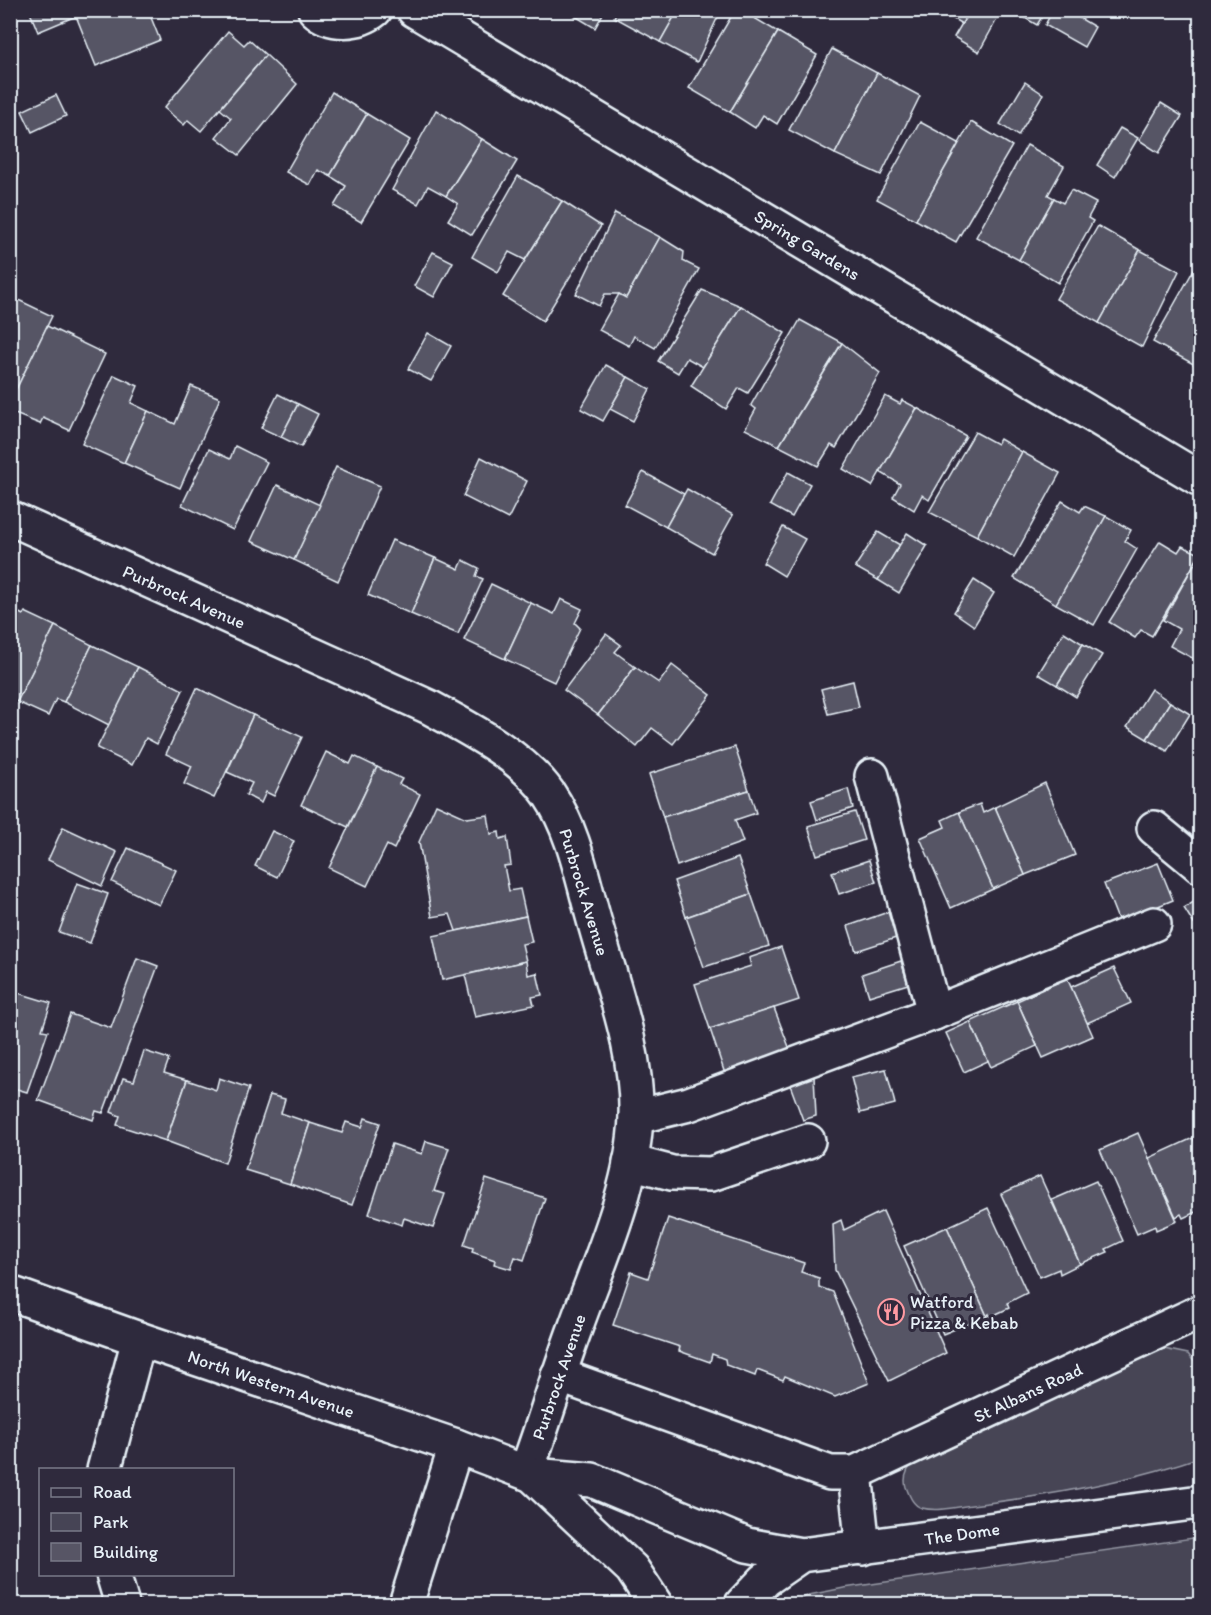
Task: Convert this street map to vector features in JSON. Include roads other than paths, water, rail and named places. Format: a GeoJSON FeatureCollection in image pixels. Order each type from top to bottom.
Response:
{"type":"FeatureCollection","features":[{"type":"Feature","properties":{"kind":"main road"},"geometry":{"type":"LineString","coordinates":[[315,10],[335,20],[353,20],[375,10]]}},
{"type":"Feature","properties":{"kind":"main road","name":"Spring Gardens"},"geometry":{"type":"LineString","coordinates":[[414,10],[1200,479]]}},
{"type":"Feature","properties":{"kind":"main road","name":"Purbrock Avenue"},"geometry":{"type":"LineString","coordinates":[[10,518],[429,707],[475,732],[517,761],[549,793],[568,831],[625,1029],[634,1078],[636,1117],[630,1162],[616,1215],[558,1375],[529,1474]]}},
{"type":"Feature","properties":{"kind":"main road"},"geometry":{"type":"LineString","coordinates":[[872,776],[934,1012]]}},
{"type":"Feature","properties":{"kind":"main road"},"geometry":{"type":"LineString","coordinates":[[1154,828],[1200,866]]}},
{"type":"Feature","properties":{"kind":"main road"},"geometry":{"type":"LineString","coordinates":[[636,1117],[689,1104],[934,1012],[1154,924]]}},
{"type":"Feature","properties":{"kind":"main road"},"geometry":{"type":"LineString","coordinates":[[630,1162],[672,1173],[711,1174],[808,1141]]}},
{"type":"Feature","properties":{"kind":"main road","name":"North Western Avenue"},"geometry":{"type":"LineString","coordinates":[[10,1293],[456,1446],[529,1474],[592,1480],[747,1545],[801,1555]]}},
{"type":"Feature","properties":{"kind":"main road","name":"St Albans Road"},"geometry":{"type":"LineString","coordinates":[[558,1375],[830,1473],[855,1473],[1200,1312]]}},
{"type":"Feature","properties":{"kind":"main road"},"geometry":{"type":"LineString","coordinates":[[105,1468],[139,1339]]}},
{"type":"Feature","properties":{"kind":"main road"},"geometry":{"type":"LineString","coordinates":[[406,1605],[456,1446]]}},
{"type":"Feature","properties":{"kind":"main road"},"geometry":{"type":"LineString","coordinates":[[855,1473],[863,1548]]}},
{"type":"Feature","properties":{"kind":"main road","name":"North Western Avenue"},"geometry":{"type":"LineString","coordinates":[[529,1474],[632,1569],[655,1605]]}},
{"type":"Feature","properties":{"kind":"main road","name":"The Dome"},"geometry":{"type":"LineString","coordinates":[[742,1605],[765,1580],[801,1555],[1200,1502]]}},
{"type":"Feature","properties":{"kind":"main road"},"geometry":{"type":"LineString","coordinates":[[113,1576],[122,1605]]}},
{"type":"Feature","properties":{"kind":"place","name":"Watford Pizza & Kebab"},"geometry":{"type":"Point","coordinates":[891,1312]}}]}
